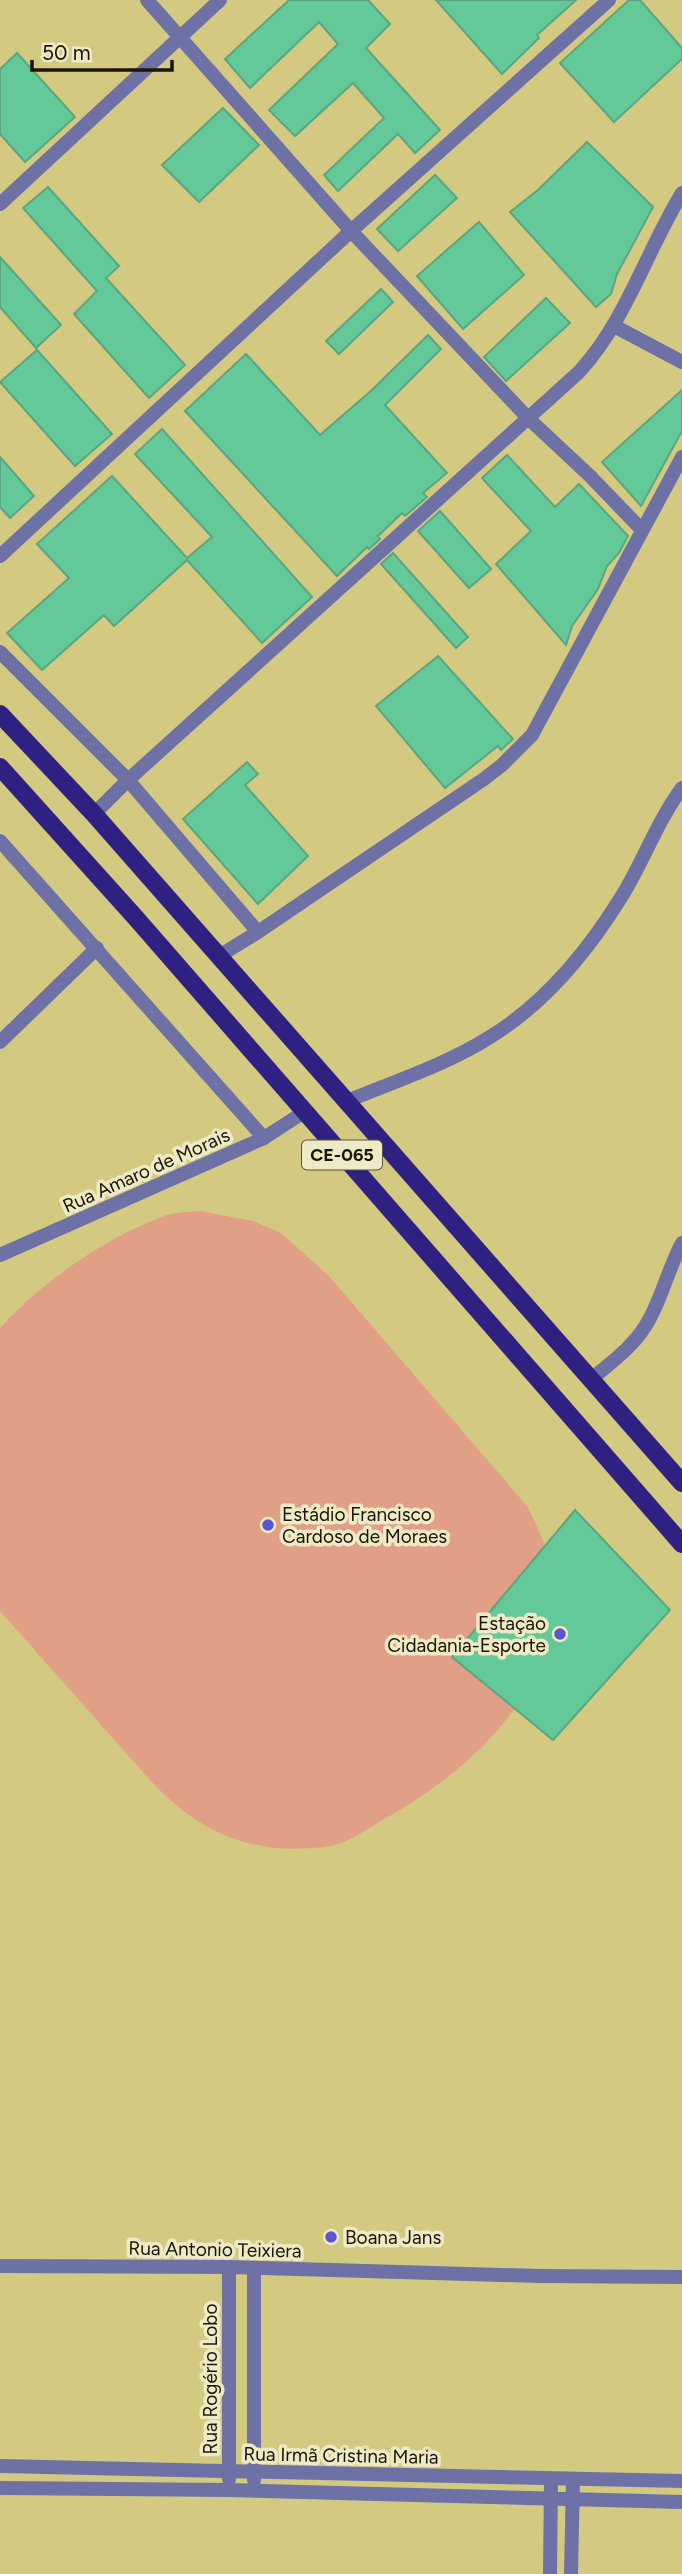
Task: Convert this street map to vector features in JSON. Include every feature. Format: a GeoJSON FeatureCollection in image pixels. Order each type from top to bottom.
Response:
{"type":"FeatureCollection","features":[{"type":"Feature","properties":{"kind":"main road","name":"CE-065"},"geometry":{"type":"LineString","coordinates":[[0,714],[94,814],[682,1483]]}},
{"type":"Feature","properties":{"kind":"main road","name":"CE-065"},"geometry":{"type":"LineString","coordinates":[[0,767],[135,917],[682,1544]]}},
{"type":"Feature","properties":{"kind":"street"},"geometry":{"type":"LineString","coordinates":[[147,0],[351,231],[528,419],[590,476],[642,530]]}},
{"type":"Feature","properties":{"kind":"street"},"geometry":{"type":"LineString","coordinates":[[0,204],[220,0]]}},
{"type":"Feature","properties":{"kind":"street"},"geometry":{"type":"LineString","coordinates":[[0,556],[351,231],[609,0]]}},
{"type":"Feature","properties":{"kind":"street"},"geometry":{"type":"LineString","coordinates":[[94,814],[128,780],[579,372],[598,351],[614,326],[654,243],[682,193]]}},
{"type":"Feature","properties":{"kind":"street"},"geometry":{"type":"LineString","coordinates":[[614,326],[682,362]]}},
{"type":"Feature","properties":{"kind":"street"},"geometry":{"type":"LineString","coordinates":[[219,956],[484,779],[519,750],[532,735],[682,457]]}},
{"type":"Feature","properties":{"kind":"street"},"geometry":{"type":"LineString","coordinates":[[0,652],[128,780],[258,932]]}},
{"type":"Feature","properties":{"kind":"street"},"geometry":{"type":"LineString","coordinates":[[345,1102],[450,1058],[490,1038],[530,1009],[561,978],[600,929],[621,898],[657,826],[682,788]]}},
{"type":"Feature","properties":{"kind":"street"},"geometry":{"type":"LineString","coordinates":[[0,841],[264,1138]]}},
{"type":"Feature","properties":{"kind":"street"},"geometry":{"type":"LineString","coordinates":[[0,1042],[97,948]]}},
{"type":"Feature","properties":{"kind":"street","name":"Rua Amaro de Morais"},"geometry":{"type":"LineString","coordinates":[[0,1255],[264,1138],[304,1112]]}},
{"type":"Feature","properties":{"kind":"street"},"geometry":{"type":"LineString","coordinates":[[590,1380],[624,1352],[649,1320],[672,1261],[682,1243]]}},
{"type":"Feature","properties":{"kind":"street","name":"Rua Antonio Teixiera"},"geometry":{"type":"LineString","coordinates":[[0,2266],[229,2267],[540,2276],[682,2277]]}},
{"type":"Feature","properties":{"kind":"street","name":"Rua Rogério Lobo"},"geometry":{"type":"LineString","coordinates":[[229,2267],[229,2490]]}},
{"type":"Feature","properties":{"kind":"street"},"geometry":{"type":"LineString","coordinates":[[253,2492],[254,2268]]}},
{"type":"Feature","properties":{"kind":"street","name":"Rua Irmã Cristina Maria"},"geometry":{"type":"LineString","coordinates":[[0,2466],[682,2481]]}},
{"type":"Feature","properties":{"kind":"street"},"geometry":{"type":"LineString","coordinates":[[75,2489],[76,2466]]}},
{"type":"Feature","properties":{"kind":"street"},"geometry":{"type":"LineString","coordinates":[[550,2574],[551,2479]]}},
{"type":"Feature","properties":{"kind":"street"},"geometry":{"type":"LineString","coordinates":[[571,2574],[573,2479]]}},
{"type":"Feature","properties":{"kind":"street","name":"Rua Irmã Cristina Maria"},"geometry":{"type":"LineString","coordinates":[[0,2488],[229,2490],[682,2502]]}},
{"type":"Feature","properties":{"kind":"shaded area","name":"Estádio Francisco Cardoso de Moraes"},"geometry":{"type":"Polygon","coordinates":[[[200,1211],[253,1221],[281,1233],[328,1275],[527,1506],[552,1571],[552,1598],[536,1674],[531,1686],[506,1720],[475,1754],[440,1783],[358,1835],[331,1846],[303,1849],[254,1844],[231,1838],[189,1815],[150,1780],[0,1611],[0,1328],[56,1277],[121,1235],[167,1215],[200,1211]]]}},
{"type":"Feature","properties":{"kind":"building"},"geometry":{"type":"Polygon","coordinates":[[[289,0],[368,0],[390,24],[366,48],[440,130],[415,153],[398,134],[338,191],[324,175],[384,118],[353,83],[295,136],[269,110],[338,44],[319,22],[250,88],[225,59],[289,0]]]}},
{"type":"Feature","properties":{"kind":"building"},"geometry":{"type":"Polygon","coordinates":[[[436,0],[576,0],[537,35],[539,38],[502,74],[436,0]]]}},
{"type":"Feature","properties":{"kind":"building"},"geometry":{"type":"Polygon","coordinates":[[[629,0],[640,0],[682,48],[682,59],[614,122],[560,63],[629,0]]]}},
{"type":"Feature","properties":{"kind":"building"},"geometry":{"type":"Polygon","coordinates":[[[17,53],[75,117],[25,162],[0,134],[0,69],[17,53]]]}},
{"type":"Feature","properties":{"kind":"building"},"geometry":{"type":"Polygon","coordinates":[[[223,108],[259,145],[199,202],[162,165],[223,108]]]}},
{"type":"Feature","properties":{"kind":"building"},"geometry":{"type":"Polygon","coordinates":[[[587,142],[653,207],[617,274],[611,294],[596,307],[510,212],[539,189],[587,142]]]}},
{"type":"Feature","properties":{"kind":"building"},"geometry":{"type":"Polygon","coordinates":[[[435,175],[457,198],[398,251],[377,229],[435,175]]]}},
{"type":"Feature","properties":{"kind":"building"},"geometry":{"type":"Polygon","coordinates":[[[48,187],[119,266],[106,278],[185,365],[149,398],[74,314],[97,291],[23,208],[48,187]]]}},
{"type":"Feature","properties":{"kind":"building"},"geometry":{"type":"Polygon","coordinates":[[[479,222],[524,275],[463,329],[417,276],[479,222]]]}},
{"type":"Feature","properties":{"kind":"building"},"geometry":{"type":"Polygon","coordinates":[[[0,257],[61,325],[36,348],[0,307],[0,257]]]}},
{"type":"Feature","properties":{"kind":"building"},"geometry":{"type":"Polygon","coordinates":[[[381,289],[393,302],[339,354],[326,341],[381,289]]]}},
{"type":"Feature","properties":{"kind":"building"},"geometry":{"type":"Polygon","coordinates":[[[546,298],[570,323],[506,381],[484,357],[546,298]]]}},
{"type":"Feature","properties":{"kind":"building"},"geometry":{"type":"Polygon","coordinates":[[[428,335],[441,349],[385,405],[447,473],[423,493],[427,497],[405,516],[402,513],[378,536],[380,539],[369,549],[367,547],[337,576],[185,411],[246,354],[320,435],[372,390],[428,335]]]}},
{"type":"Feature","properties":{"kind":"building"},"geometry":{"type":"Polygon","coordinates":[[[37,350],[112,434],[75,466],[0,382],[37,350]]]}},
{"type":"Feature","properties":{"kind":"building"},"geometry":{"type":"Polygon","coordinates":[[[682,390],[682,431],[641,506],[602,462],[682,390]]]}},
{"type":"Feature","properties":{"kind":"building"},"geometry":{"type":"Polygon","coordinates":[[[162,429],[312,597],[262,643],[187,560],[114,626],[104,615],[42,670],[7,633],[69,578],[37,544],[112,476],[187,558],[212,537],[135,454],[162,429]]]}},
{"type":"Feature","properties":{"kind":"building"},"geometry":{"type":"Polygon","coordinates":[[[507,455],[555,507],[579,484],[628,536],[619,553],[607,566],[598,589],[572,626],[566,645],[496,564],[531,531],[482,478],[507,455]]]}},
{"type":"Feature","properties":{"kind":"building"},"geometry":{"type":"Polygon","coordinates":[[[0,457],[34,496],[10,518],[0,507],[0,457]]]}},
{"type":"Feature","properties":{"kind":"building"},"geometry":{"type":"Polygon","coordinates":[[[440,511],[491,569],[469,588],[418,531],[440,511]]]}},
{"type":"Feature","properties":{"kind":"building"},"geometry":{"type":"Polygon","coordinates":[[[393,553],[468,637],[456,648],[381,564],[393,553]]]}},
{"type":"Feature","properties":{"kind":"building"},"geometry":{"type":"Polygon","coordinates":[[[438,656],[513,739],[501,750],[498,746],[445,788],[376,706],[438,656]]]}},
{"type":"Feature","properties":{"kind":"building"},"geometry":{"type":"Polygon","coordinates":[[[247,762],[258,774],[245,785],[308,856],[258,904],[183,819],[247,762]]]}},
{"type":"Feature","properties":{"kind":"building","name":"Estação Cidadania-Esporte"},"geometry":{"type":"Polygon","coordinates":[[[575,1510],[670,1610],[553,1740],[452,1657],[575,1510]]]}},
{"type":"Feature","properties":{"kind":"place","name":"Estádio Francisco Cardoso de Moraes"},"geometry":{"type":"Point","coordinates":[268,1525]}},
{"type":"Feature","properties":{"kind":"place","name":"Estação Cidadania-Esporte"},"geometry":{"type":"Point","coordinates":[560,1634]}},
{"type":"Feature","properties":{"kind":"place","name":"Boana Jans"},"geometry":{"type":"Point","coordinates":[331,2237]}}]}
